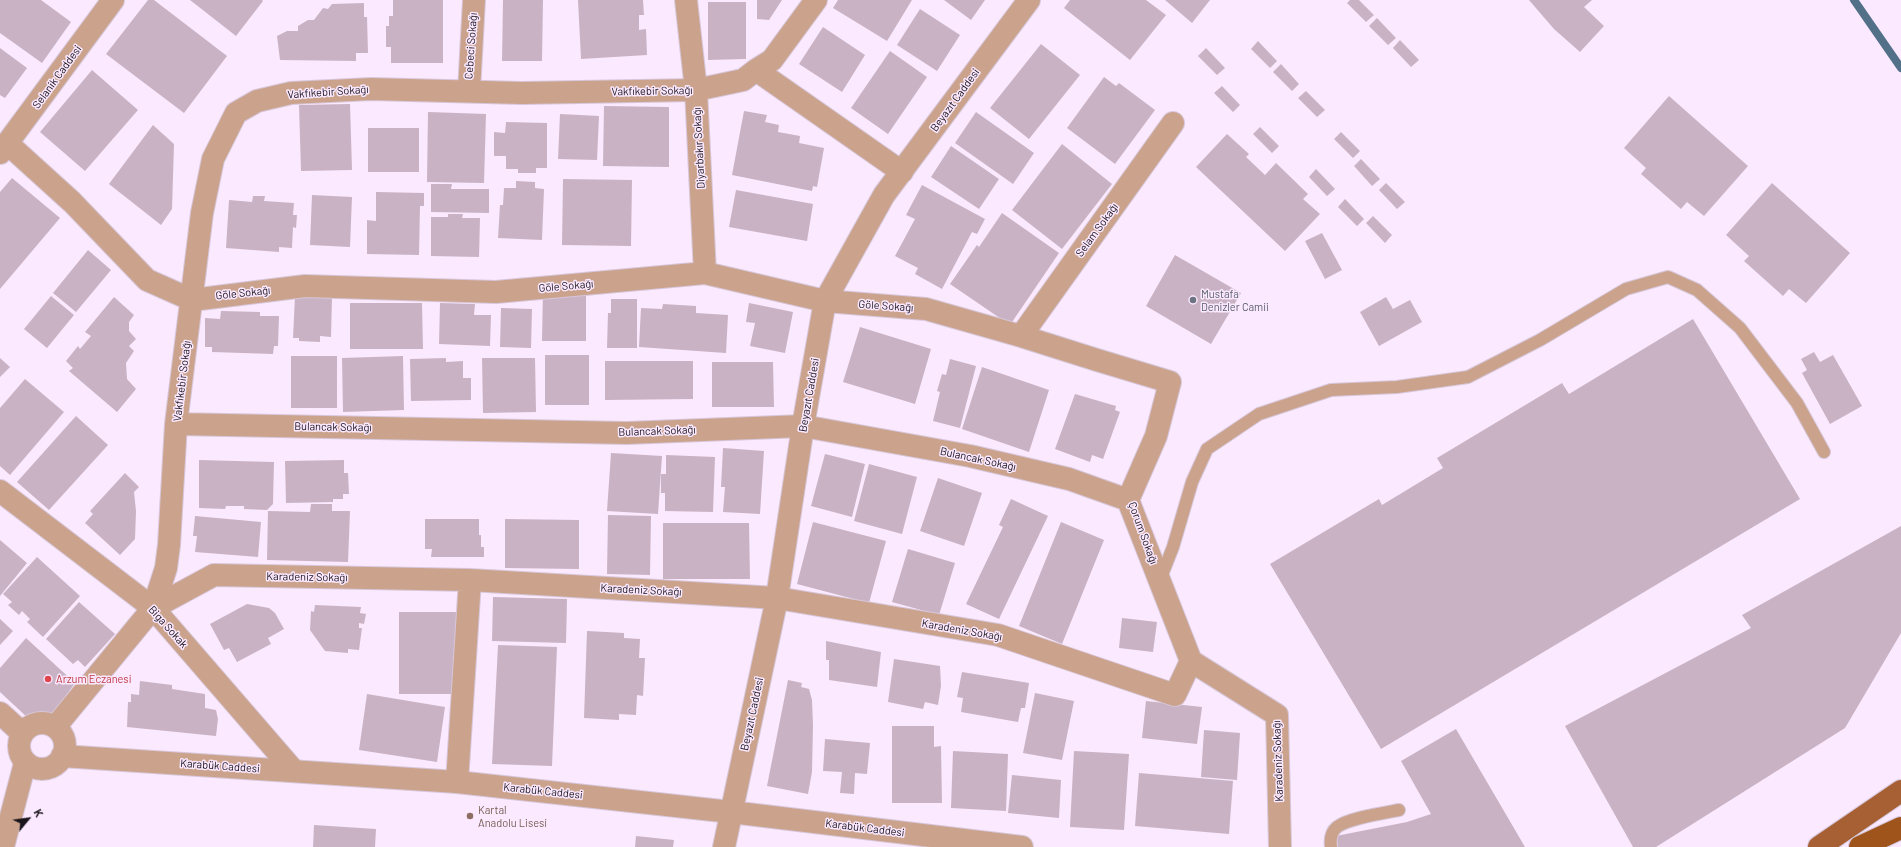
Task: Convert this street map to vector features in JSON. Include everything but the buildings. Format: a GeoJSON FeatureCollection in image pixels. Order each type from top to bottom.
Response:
{"type":"FeatureCollection","features":[{"type":"Feature","properties":{"kind":"highway"},"geometry":{"type":"LineString","coordinates":[[1860,847],[1901,828]]}},
{"type":"Feature","properties":{"kind":"main road"},"geometry":{"type":"LineString","coordinates":[[1819,847],[1901,791]]}},
{"type":"Feature","properties":{"kind":"street","name":"Selanik Caddesi"},"geometry":{"type":"LineString","coordinates":[[4,149],[113,0]]}},
{"type":"Feature","properties":{"kind":"street","name":"Cebeci Sokağı"},"geometry":{"type":"LineString","coordinates":[[468,91],[474,0]]}},
{"type":"Feature","properties":{"kind":"street","name":"Diyarbakır Sokağı"},"geometry":{"type":"LineString","coordinates":[[686,0],[696,90],[705,273]]}},
{"type":"Feature","properties":{"kind":"street","name":"Vakfıkebir Sokağı"},"geometry":{"type":"LineString","coordinates":[[56,726],[153,608],[166,568],[169,545],[176,424],[202,213],[213,159],[236,113],[257,101],[291,93],[371,89],[522,93],[696,90],[742,80],[772,60],[816,0]]}},
{"type":"Feature","properties":{"kind":"street","name":"Beyazıt Caddesi"},"geometry":{"type":"LineString","coordinates":[[724,847],[777,598],[803,426],[826,301],[884,195],[1029,0]]}},
{"type":"Feature","properties":{"kind":"street"},"geometry":{"type":"LineString","coordinates":[[756,70],[902,172]]}},
{"type":"Feature","properties":{"kind":"street","name":"Selam Sokağı"},"geometry":{"type":"LineString","coordinates":[[1022,336],[1173,123]]}},
{"type":"Feature","properties":{"kind":"street"},"geometry":{"type":"LineString","coordinates":[[4,149],[72,202],[147,280],[192,300]]}},
{"type":"Feature","properties":{"kind":"street","name":"Göle Sokağı"},"geometry":{"type":"LineString","coordinates":[[192,300],[305,286],[496,292],[705,273],[826,301],[926,309],[1022,336],[1170,382]]}},
{"type":"Feature","properties":{"kind":"street","name":"Çorum Sokağı"},"geometry":{"type":"LineString","coordinates":[[1170,382],[1156,436],[1128,500],[1191,661]]}},
{"type":"Feature","properties":{"kind":"street","name":"Bulancak Sokağı"},"geometry":{"type":"LineString","coordinates":[[176,424],[627,433],[803,426],[970,456],[1069,480],[1128,500]]}},
{"type":"Feature","properties":{"kind":"street","name":"Biga Sokak"},"geometry":{"type":"LineString","coordinates":[[0,491],[153,608],[294,771]]}},
{"type":"Feature","properties":{"kind":"street","name":"Karadeniz Sokağı"},"geometry":{"type":"LineString","coordinates":[[153,608],[214,575],[470,580],[777,598],[998,635],[1175,695],[1191,661],[1277,715],[1280,847]]}},
{"type":"Feature","properties":{"kind":"street"},"geometry":{"type":"LineString","coordinates":[[457,782],[470,580]]}},
{"type":"Feature","properties":{"kind":"street"},"geometry":{"type":"LineString","coordinates":[[0,713],[22,733]]}},
{"type":"Feature","properties":{"kind":"street"},"geometry":{"type":"LineString","coordinates":[[42,722],[56,726],[64,734],[66,748],[57,766],[46,770],[32,768],[25,763],[21,756],[19,743],[22,733],[30,726],[42,722]]}},
{"type":"Feature","properties":{"kind":"street","name":"Karabük Caddesi"},"geometry":{"type":"LineString","coordinates":[[62,756],[457,782],[731,812],[1022,847]]}},
{"type":"Feature","properties":{"kind":"street"},"geometry":{"type":"LineString","coordinates":[[3,847],[25,763]]}},
{"type":"Feature","properties":{"kind":"lane"},"geometry":{"type":"LineString","coordinates":[[1160,580],[1173,547],[1192,482],[1207,449],[1259,414],[1330,390],[1397,387],[1468,377],[1540,340],[1626,289],[1668,277],[1697,290],[1740,328],[1797,403],[1824,452]]}},
{"type":"Feature","properties":{"kind":"lane"},"geometry":{"type":"LineString","coordinates":[[1331,847],[1330,839],[1337,827],[1357,819],[1399,810]]}},
{"type":"Feature","properties":{"kind":"waterway"},"geometry":{"type":"LineString","coordinates":[[1854,0],[1901,68]]}},
{"type":"Feature","properties":{"kind":"place","name":"Mustafa Denizler Camii"},"geometry":{"type":"Point","coordinates":[1193,300]}},
{"type":"Feature","properties":{"kind":"place","name":"Arzum Eczanesi"},"geometry":{"type":"Point","coordinates":[48,679]}},
{"type":"Feature","properties":{"kind":"place","name":"Kartal Anadolu Lisesi"},"geometry":{"type":"Point","coordinates":[470,816]}}]}
